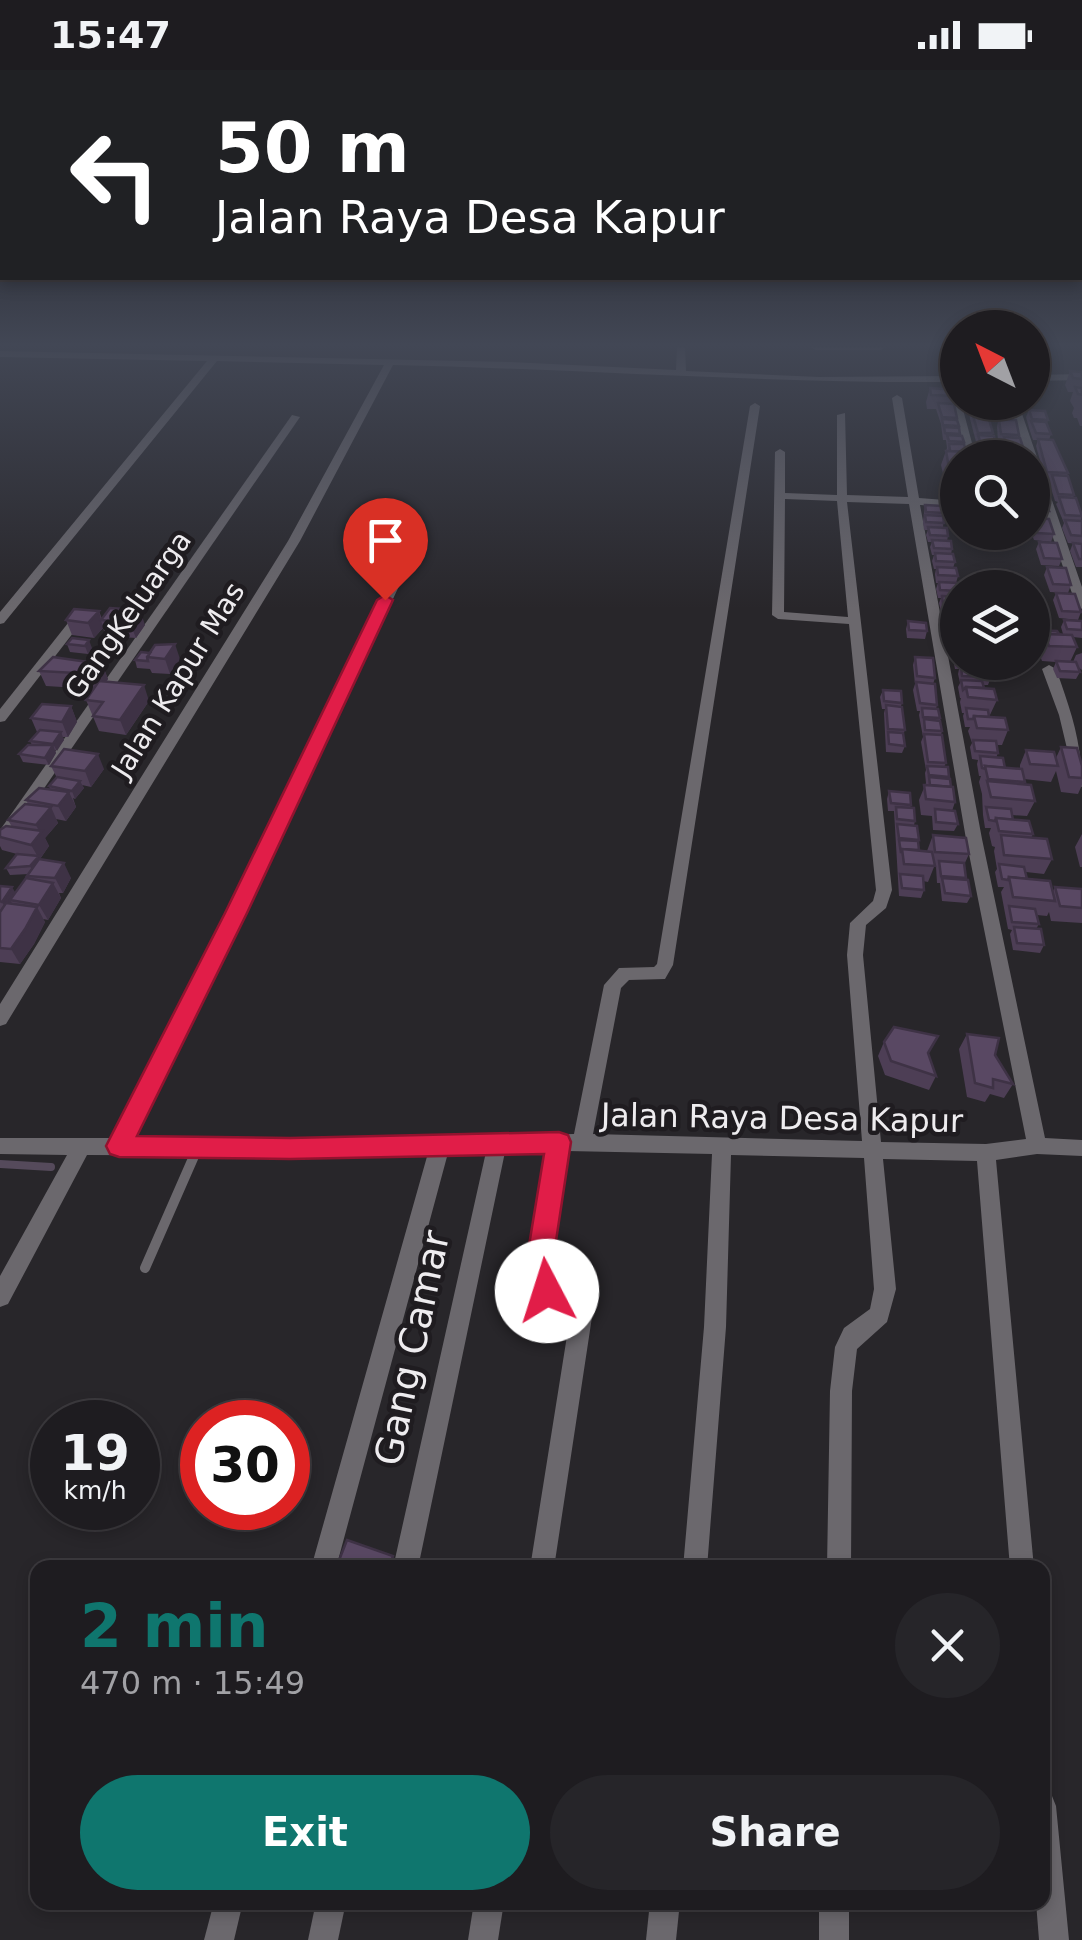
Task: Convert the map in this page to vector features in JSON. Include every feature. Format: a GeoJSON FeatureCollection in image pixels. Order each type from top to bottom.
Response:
{"type":"FeatureCollection","features":[{"type":"Feature","properties":{"kind":"street"},"geometry":{"type":"LineString","coordinates":[[0,620],[152,434]]}},
{"type":"Feature","properties":{"kind":"street","name":"GangKeluarga"},"geometry":{"type":"LineString","coordinates":[[0,841],[282,434]]}},
{"type":"Feature","properties":{"kind":"street","name":"Jalan Kapur Mas"},"geometry":{"type":"LineString","coordinates":[[0,1019],[294,541],[352,434]]}},
{"type":"Feature","properties":{"kind":"street"},"geometry":{"type":"LineString","coordinates":[[543,1560],[581,1318],[574,1300],[547,1291],[538,1276],[613,985],[625,973],[659,974],[665,965],[749,434]]}},
{"type":"Feature","properties":{"kind":"street"},"geometry":{"type":"LineString","coordinates":[[839,1560],[841,1390],[846,1348],[852,1336],[879,1315],[885,1290],[855,955],[858,923],[880,904],[884,890],[844,499],[842,434]]}},
{"type":"Feature","properties":{"kind":"street"},"geometry":{"type":"LineString","coordinates":[[903,434],[974,838],[1038,1146]]}},
{"type":"Feature","properties":{"kind":"street"},"geometry":{"type":"LineString","coordinates":[[780,452],[778,614],[856,622]]}},
{"type":"Feature","properties":{"kind":"street"},"geometry":{"type":"LineString","coordinates":[[780,496],[940,503]]}},
{"type":"Feature","properties":{"kind":"street"},"geometry":{"type":"LineString","coordinates":[[1050,511],[1082,605]]}},
{"type":"Feature","properties":{"kind":"street"},"geometry":{"type":"LineString","coordinates":[[119,1146],[404,563]]}},
{"type":"Feature","properties":{"kind":"street"},"geometry":{"type":"LineString","coordinates":[[0,718],[76,620]]}},
{"type":"Feature","properties":{"kind":"street"},"geometry":{"type":"LineString","coordinates":[[1050,672],[1066,715],[1082,782]]}},
{"type":"Feature","properties":{"kind":"street","name":"Jalan Raya Desa Kapur"},"geometry":{"type":"LineString","coordinates":[[0,1146],[570,1143],[986,1153],[1038,1146],[1082,1148]]}},
{"type":"Feature","properties":{"kind":"street","name":"Gang Camar"},"geometry":{"type":"LineString","coordinates":[[406,1560],[497,1145]]}},
{"type":"Feature","properties":{"kind":"street"},"geometry":{"type":"LineString","coordinates":[[325,1560],[440,1146]]}},
{"type":"Feature","properties":{"kind":"street"},"geometry":{"type":"LineString","coordinates":[[0,1297],[81,1148]]}},
{"type":"Feature","properties":{"kind":"street"},"geometry":{"type":"LineString","coordinates":[[695,1560],[715,1327],[722,1148]]}},
{"type":"Feature","properties":{"kind":"street"},"geometry":{"type":"LineString","coordinates":[[986,1153],[1021,1560]]}},
{"type":"Feature","properties":{"kind":"street"},"geometry":{"type":"LineString","coordinates":[[1050,1895],[1054,1940]]}},
{"type":"Feature","properties":{"kind":"street"},"geometry":{"type":"LineString","coordinates":[[219,1940],[227,1910]]}},
{"type":"Feature","properties":{"kind":"street"},"geometry":{"type":"LineString","coordinates":[[323,1940],[329,1910]]}},
{"type":"Feature","properties":{"kind":"street"},"geometry":{"type":"LineString","coordinates":[[483,1940],[488,1910]]}},
{"type":"Feature","properties":{"kind":"street"},"geometry":{"type":"LineString","coordinates":[[661,1940],[663,1910]]}},
{"type":"Feature","properties":{"kind":"street"},"geometry":{"type":"LineString","coordinates":[[834,1910],[834,1940]]}},
{"type":"Feature","properties":{"kind":"lane"},"geometry":{"type":"LineString","coordinates":[[144,1268],[198,1147]]}},
{"type":"Feature","properties":{"kind":"building"},"geometry":{"type":"Polygon","coordinates":[[[947,435],[962,436],[963,440],[949,440],[947,435]]]}},
{"type":"Feature","properties":{"kind":"building"},"geometry":{"type":"Polygon","coordinates":[[[978,435],[994,436],[995,440],[980,440],[978,435]]]}},
{"type":"Feature","properties":{"kind":"building"},"geometry":{"type":"Polygon","coordinates":[[[1038,439],[1053,440],[1068,473],[1050,472],[1050,440],[1038,439]]]}},
{"type":"Feature","properties":{"kind":"building"},"geometry":{"type":"Polygon","coordinates":[[[1052,475],[1068,476],[1074,495],[1058,494],[1052,475]]]}},
{"type":"Feature","properties":{"kind":"building"},"geometry":{"type":"Polygon","coordinates":[[[1059,497],[1076,498],[1082,516],[1065,515],[1059,497]]]}},
{"type":"Feature","properties":{"kind":"building"},"geometry":{"type":"Polygon","coordinates":[[[925,505],[940,506],[940,513],[926,512],[925,505]]]}},
{"type":"Feature","properties":{"kind":"building"},"geometry":{"type":"Polygon","coordinates":[[[925,515],[940,516],[940,523],[926,522],[925,515]]]}},
{"type":"Feature","properties":{"kind":"building"},"geometry":{"type":"Polygon","coordinates":[[[1065,520],[1082,521],[1082,536],[1071,535],[1065,520]]]}},
{"type":"Feature","properties":{"kind":"building"},"geometry":{"type":"Polygon","coordinates":[[[928,527],[940,528],[940,536],[930,535],[928,527]]]}},
{"type":"Feature","properties":{"kind":"building"},"geometry":{"type":"Polygon","coordinates":[[[1050,543],[1057,543],[1062,559],[1044,558],[1042,550],[1050,550],[1050,543]]]}},
{"type":"Feature","properties":{"kind":"building"},"geometry":{"type":"Polygon","coordinates":[[[1073,543],[1082,544],[1082,559],[1079,559],[1073,543]]]}},
{"type":"Feature","properties":{"kind":"building"},"geometry":{"type":"Polygon","coordinates":[[[935,553],[953,554],[955,562],[936,561],[935,553]]]}},
{"type":"Feature","properties":{"kind":"building"},"geometry":{"type":"Polygon","coordinates":[[[1047,567],[1066,568],[1071,585],[1053,584],[1047,567]]]}},
{"type":"Feature","properties":{"kind":"building"},"geometry":{"type":"Polygon","coordinates":[[[1056,593],[1075,594],[1081,612],[1062,611],[1056,593]]]}},
{"type":"Feature","properties":{"kind":"building"},"geometry":{"type":"Polygon","coordinates":[[[110,608],[140,610],[130,623],[101,620],[110,608]]]}},
{"type":"Feature","properties":{"kind":"building"},"geometry":{"type":"Polygon","coordinates":[[[74,609],[99,611],[88,623],[66,620],[74,609]]]}},
{"type":"Feature","properties":{"kind":"building"},"geometry":{"type":"Polygon","coordinates":[[[1064,620],[1082,621],[1082,630],[1067,629],[1064,620]]]}},
{"type":"Feature","properties":{"kind":"building"},"geometry":{"type":"Polygon","coordinates":[[[908,621],[926,623],[927,631],[909,630],[908,621]]]}},
{"type":"Feature","properties":{"kind":"building"},"geometry":{"type":"Polygon","coordinates":[[[1050,634],[1072,635],[1077,647],[1050,646],[1050,634]]]}},
{"type":"Feature","properties":{"kind":"building"},"geometry":{"type":"Polygon","coordinates":[[[72,638],[89,640],[85,646],[67,644],[72,638]]]}},
{"type":"Feature","properties":{"kind":"building"},"geometry":{"type":"Polygon","coordinates":[[[175,644],[165,659],[147,657],[155,645],[175,644]]]}},
{"type":"Feature","properties":{"kind":"building"},"geometry":{"type":"Polygon","coordinates":[[[141,652],[150,653],[148,661],[135,660],[141,652]]]}},
{"type":"Feature","properties":{"kind":"building"},"geometry":{"type":"Polygon","coordinates":[[[53,657],[102,664],[94,674],[39,671],[53,657]]]}},
{"type":"Feature","properties":{"kind":"building"},"geometry":{"type":"Polygon","coordinates":[[[915,657],[933,658],[935,678],[917,676],[915,657]]]}},
{"type":"Feature","properties":{"kind":"building"},"geometry":{"type":"Polygon","coordinates":[[[1056,661],[1076,662],[1080,672],[1060,671],[1056,661]]]}},
{"type":"Feature","properties":{"kind":"building"},"geometry":{"type":"Polygon","coordinates":[[[961,680],[982,681],[984,688],[966,687],[963,690],[961,680]]]}},
{"type":"Feature","properties":{"kind":"building"},"geometry":{"type":"Polygon","coordinates":[[[99,681],[144,685],[120,720],[93,716],[103,702],[86,700],[99,681]]]}},
{"type":"Feature","properties":{"kind":"building"},"geometry":{"type":"Polygon","coordinates":[[[916,682],[935,684],[937,705],[920,703],[916,682]]]}},
{"type":"Feature","properties":{"kind":"building"},"geometry":{"type":"Polygon","coordinates":[[[966,687],[994,689],[997,700],[968,697],[966,687]]]}},
{"type":"Feature","properties":{"kind":"building"},"geometry":{"type":"Polygon","coordinates":[[[883,690],[901,691],[902,703],[884,701],[883,690]]]}},
{"type":"Feature","properties":{"kind":"building"},"geometry":{"type":"Polygon","coordinates":[[[42,704],[71,706],[62,722],[31,718],[42,704]]]}},
{"type":"Feature","properties":{"kind":"building"},"geometry":{"type":"Polygon","coordinates":[[[886,705],[902,707],[905,730],[888,729],[886,705]]]}},
{"type":"Feature","properties":{"kind":"building"},"geometry":{"type":"Polygon","coordinates":[[[922,708],[938,709],[940,718],[923,717],[922,708]]]}},
{"type":"Feature","properties":{"kind":"building"},"geometry":{"type":"Polygon","coordinates":[[[966,708],[988,710],[989,717],[968,719],[966,708]]]}},
{"type":"Feature","properties":{"kind":"building"},"geometry":{"type":"Polygon","coordinates":[[[974,716],[1005,718],[1008,730],[977,728],[974,716]]]}},
{"type":"Feature","properties":{"kind":"building"},"geometry":{"type":"Polygon","coordinates":[[[924,719],[940,721],[942,731],[925,730],[924,719]]]}},
{"type":"Feature","properties":{"kind":"building"},"geometry":{"type":"Polygon","coordinates":[[[40,730],[61,732],[53,744],[30,741],[40,730]]]}},
{"type":"Feature","properties":{"kind":"building"},"geometry":{"type":"Polygon","coordinates":[[[888,732],[903,733],[905,746],[889,744],[888,732]]]}},
{"type":"Feature","properties":{"kind":"building"},"geometry":{"type":"Polygon","coordinates":[[[924,734],[942,735],[946,763],[928,762],[924,734]]]}},
{"type":"Feature","properties":{"kind":"building"},"geometry":{"type":"Polygon","coordinates":[[[973,740],[996,741],[998,753],[975,751],[973,740]]]}},
{"type":"Feature","properties":{"kind":"building"},"geometry":{"type":"Polygon","coordinates":[[[28,745],[53,745],[45,758],[19,754],[28,745]]]}},
{"type":"Feature","properties":{"kind":"building"},"geometry":{"type":"Polygon","coordinates":[[[1061,747],[1077,748],[1082,778],[1069,777],[1061,747]]]}},
{"type":"Feature","properties":{"kind":"building"},"geometry":{"type":"Polygon","coordinates":[[[64,749],[98,754],[85,771],[51,766],[64,749]]]}},
{"type":"Feature","properties":{"kind":"building"},"geometry":{"type":"Polygon","coordinates":[[[1026,750],[1054,752],[1058,766],[1030,764],[1026,750]]]}},
{"type":"Feature","properties":{"kind":"building"},"geometry":{"type":"Polygon","coordinates":[[[980,756],[1003,758],[1005,768],[982,768],[980,756]]]}},
{"type":"Feature","properties":{"kind":"building"},"geometry":{"type":"Polygon","coordinates":[[[927,766],[948,767],[949,777],[929,775],[927,766]]]}},
{"type":"Feature","properties":{"kind":"building"},"geometry":{"type":"Polygon","coordinates":[[[985,766],[1022,769],[1025,782],[988,779],[985,766]]]}},
{"type":"Feature","properties":{"kind":"building"},"geometry":{"type":"Polygon","coordinates":[[[57,777],[80,781],[72,791],[49,786],[57,777]]]}},
{"type":"Feature","properties":{"kind":"building"},"geometry":{"type":"Polygon","coordinates":[[[929,777],[950,779],[951,787],[930,785],[929,777]]]}},
{"type":"Feature","properties":{"kind":"building"},"geometry":{"type":"Polygon","coordinates":[[[987,781],[1031,785],[1035,801],[991,797],[987,781]]]}},
{"type":"Feature","properties":{"kind":"building"},"geometry":{"type":"Polygon","coordinates":[[[924,785],[953,787],[955,802],[926,799],[924,785]]]}},
{"type":"Feature","properties":{"kind":"building"},"geometry":{"type":"Polygon","coordinates":[[[39,788],[69,792],[58,806],[26,800],[39,788]]]}},
{"type":"Feature","properties":{"kind":"building"},"geometry":{"type":"Polygon","coordinates":[[[889,791],[910,793],[911,805],[891,803],[889,791]]]}},
{"type":"Feature","properties":{"kind":"building"},"geometry":{"type":"Polygon","coordinates":[[[25,804],[51,807],[36,825],[8,820],[25,804]]]}},
{"type":"Feature","properties":{"kind":"building"},"geometry":{"type":"Polygon","coordinates":[[[896,807],[914,808],[915,821],[897,819],[896,807]]]}},
{"type":"Feature","properties":{"kind":"building"},"geometry":{"type":"Polygon","coordinates":[[[986,807],[1011,809],[1013,820],[989,820],[986,807]]]}},
{"type":"Feature","properties":{"kind":"building"},"geometry":{"type":"Polygon","coordinates":[[[935,809],[955,811],[958,824],[936,822],[935,809]]]}},
{"type":"Feature","properties":{"kind":"building"},"geometry":{"type":"Polygon","coordinates":[[[996,818],[1029,821],[1033,834],[999,831],[996,818]]]}},
{"type":"Feature","properties":{"kind":"building"},"geometry":{"type":"Polygon","coordinates":[[[897,824],[917,826],[919,840],[899,838],[897,824]]]}},
{"type":"Feature","properties":{"kind":"building"},"geometry":{"type":"Polygon","coordinates":[[[6,826],[42,831],[31,845],[0,837],[0,830],[6,826]]]}},
{"type":"Feature","properties":{"kind":"building"},"geometry":{"type":"Polygon","coordinates":[[[933,835],[966,838],[969,854],[935,852],[933,835]]]}},
{"type":"Feature","properties":{"kind":"building"},"geometry":{"type":"Polygon","coordinates":[[[1001,835],[1047,839],[1052,859],[1004,855],[1001,835]]]}},
{"type":"Feature","properties":{"kind":"building"},"geometry":{"type":"Polygon","coordinates":[[[899,840],[918,841],[919,850],[902,849],[901,853],[899,840]]]}},
{"type":"Feature","properties":{"kind":"building"},"geometry":{"type":"Polygon","coordinates":[[[902,849],[932,852],[935,866],[904,864],[902,849]]]}},
{"type":"Feature","properties":{"kind":"building"},"geometry":{"type":"Polygon","coordinates":[[[17,854],[39,856],[30,866],[6,868],[17,854]]]}},
{"type":"Feature","properties":{"kind":"building"},"geometry":{"type":"Polygon","coordinates":[[[39,859],[64,863],[55,878],[27,876],[39,859]]]}},
{"type":"Feature","properties":{"kind":"building"},"geometry":{"type":"Polygon","coordinates":[[[939,861],[964,863],[966,878],[941,876],[939,861]]]}},
{"type":"Feature","properties":{"kind":"building"},"geometry":{"type":"Polygon","coordinates":[[[999,864],[1024,867],[1027,879],[1002,879],[999,864]]]}},
{"type":"Feature","properties":{"kind":"building"},"geometry":{"type":"Polygon","coordinates":[[[900,874],[923,876],[924,890],[902,888],[900,874]]]}},
{"type":"Feature","properties":{"kind":"building"},"geometry":{"type":"Polygon","coordinates":[[[1009,877],[1050,881],[1055,901],[1013,897],[1009,877]]]}},
{"type":"Feature","properties":{"kind":"building"},"geometry":{"type":"Polygon","coordinates":[[[26,878],[53,883],[39,905],[10,900],[26,878]]]}},
{"type":"Feature","properties":{"kind":"building"},"geometry":{"type":"Polygon","coordinates":[[[942,878],[968,880],[971,896],[945,893],[942,878]]]}},
{"type":"Feature","properties":{"kind":"building"},"geometry":{"type":"Polygon","coordinates":[[[0,886],[12,887],[2,902],[0,901],[0,886]]]}},
{"type":"Feature","properties":{"kind":"building"},"geometry":{"type":"Polygon","coordinates":[[[1055,887],[1082,889],[1082,908],[1060,906],[1055,887]]]}},
{"type":"Feature","properties":{"kind":"building"},"geometry":{"type":"Polygon","coordinates":[[[6,903],[37,907],[11,949],[0,948],[0,912],[6,903]]]}},
{"type":"Feature","properties":{"kind":"building"},"geometry":{"type":"Polygon","coordinates":[[[1009,906],[1035,909],[1039,924],[1012,922],[1009,906]]]}},
{"type":"Feature","properties":{"kind":"building"},"geometry":{"type":"Polygon","coordinates":[[[1014,927],[1041,929],[1044,945],[1017,943],[1014,927]]]}},
{"type":"Feature","properties":{"kind":"building"},"geometry":{"type":"Polygon","coordinates":[[[894,1027],[938,1036],[928,1053],[936,1076],[891,1061],[884,1042],[894,1027]]]}},
{"type":"Feature","properties":{"kind":"building"},"geometry":{"type":"Polygon","coordinates":[[[967,1034],[999,1038],[995,1055],[1013,1084],[993,1079],[993,1088],[975,1083],[967,1034]]]}},
{"type":"Feature","properties":{"kind":"building"},"geometry":{"type":"Polygon","coordinates":[[[347,1540],[393,1556],[392,1560],[339,1560],[347,1540]]]}},
{"type":"Feature","properties":{"kind":"waterway"},"geometry":{"type":"LineString","coordinates":[[0,1164],[51,1167]]}},
{"type":"Feature","properties":{"kind":"route"},"geometry":{"type":"LineString","coordinates":[[385,600],[236,913],[119,1146],[290,1148],[559,1142],[538,1276],[547,1291]]}}]}
